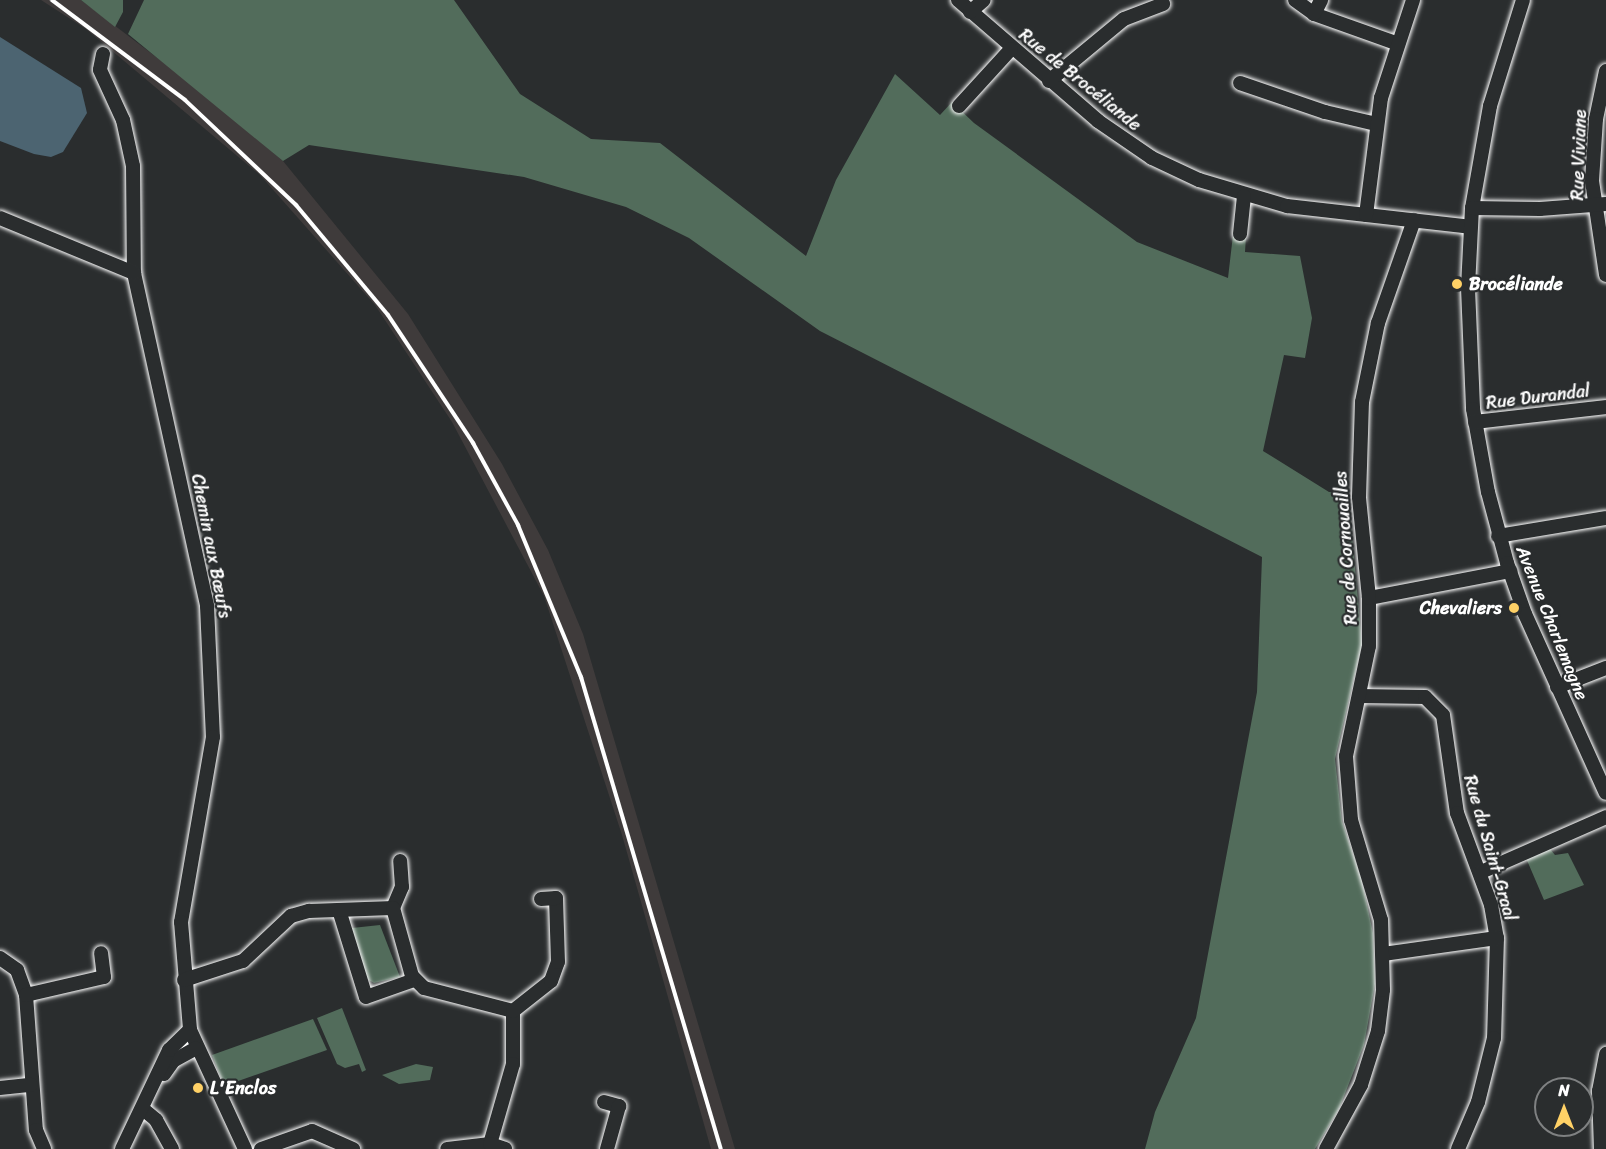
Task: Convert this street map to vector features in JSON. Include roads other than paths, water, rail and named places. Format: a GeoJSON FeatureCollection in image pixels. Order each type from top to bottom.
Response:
{"type":"FeatureCollection","features":[{"type":"Feature","properties":{"kind":"street","name":"Rue de Brocéliande"},"geometry":{"type":"LineString","coordinates":[[958,0],[1011,49],[1098,121],[1152,158],[1244,196],[1287,206],[1470,227]]}},
{"type":"Feature","properties":{"kind":"street"},"geometry":{"type":"LineString","coordinates":[[970,12],[984,0]]}},
{"type":"Feature","properties":{"kind":"street"},"geometry":{"type":"LineString","coordinates":[[1295,0],[1314,14],[1396,43]]}},
{"type":"Feature","properties":{"kind":"street"},"geometry":{"type":"LineString","coordinates":[[1314,14],[1321,0]]}},
{"type":"Feature","properties":{"kind":"street"},"geometry":{"type":"LineString","coordinates":[[1366,215],[1376,124],[1396,43],[1413,0]]}},
{"type":"Feature","properties":{"kind":"street","name":"Avenue Charlemagne"},"geometry":{"type":"LineString","coordinates":[[1522,0],[1490,106],[1472,208],[1468,288],[1475,423],[1498,536],[1510,571],[1557,687],[1606,792]]}},
{"type":"Feature","properties":{"kind":"street"},"geometry":{"type":"LineString","coordinates":[[1049,81],[1124,19],[1163,4]]}},
{"type":"Feature","properties":{"kind":"street"},"geometry":{"type":"LineString","coordinates":[[959,106],[1011,49]]}},
{"type":"Feature","properties":{"kind":"street","name":"Chemin aux Bœufs"},"geometry":{"type":"LineString","coordinates":[[103,54],[100,70],[123,120],[133,166],[134,273],[201,568],[211,658],[213,737],[183,911],[184,980],[190,1030],[196,1050],[245,1149]]}},
{"type":"Feature","properties":{"kind":"street","name":"Rue Viviane"},"geometry":{"type":"LineString","coordinates":[[1606,71],[1601,118],[1600,204],[1606,275]]}},
{"type":"Feature","properties":{"kind":"street"},"geometry":{"type":"LineString","coordinates":[[1240,83],[1376,124]]}},
{"type":"Feature","properties":{"kind":"street"},"geometry":{"type":"LineString","coordinates":[[1240,234],[1244,196]]}},
{"type":"Feature","properties":{"kind":"street"},"geometry":{"type":"LineString","coordinates":[[1472,208],[1600,204]]}},
{"type":"Feature","properties":{"kind":"street"},"geometry":{"type":"LineString","coordinates":[[0,218],[134,273]]}},
{"type":"Feature","properties":{"kind":"street","name":"Rue de Cornouailles"},"geometry":{"type":"LineString","coordinates":[[1326,1149],[1361,1085],[1378,1031],[1383,954],[1381,920],[1351,820],[1346,788],[1346,756],[1369,646],[1369,598],[1359,497],[1362,402],[1378,323],[1413,220]]}},
{"type":"Feature","properties":{"kind":"street","name":"Rue Durandal"},"geometry":{"type":"LineString","coordinates":[[1475,423],[1606,406]]}},
{"type":"Feature","properties":{"kind":"street"},"geometry":{"type":"LineString","coordinates":[[1498,536],[1606,518]]}},
{"type":"Feature","properties":{"kind":"street"},"geometry":{"type":"LineString","coordinates":[[1369,598],[1510,571]]}},
{"type":"Feature","properties":{"kind":"street"},"geometry":{"type":"LineString","coordinates":[[1557,687],[1606,668]]}},
{"type":"Feature","properties":{"kind":"street","name":"Rue du Saint-Graal"},"geometry":{"type":"LineString","coordinates":[[1359,696],[1425,697],[1443,715],[1457,813],[1481,872],[1497,938],[1496,1015],[1490,1059],[1478,1102],[1458,1149]]}},
{"type":"Feature","properties":{"kind":"street"},"geometry":{"type":"LineString","coordinates":[[1481,872],[1606,817]]}},
{"type":"Feature","properties":{"kind":"street"},"geometry":{"type":"LineString","coordinates":[[400,861],[402,887],[393,908],[414,980],[424,988],[513,1011]]}},
{"type":"Feature","properties":{"kind":"street"},"geometry":{"type":"LineString","coordinates":[[513,1011],[551,981],[558,962],[556,898],[541,899]]}},
{"type":"Feature","properties":{"kind":"street"},"geometry":{"type":"LineString","coordinates":[[184,980],[243,961],[291,916],[339,910],[393,908]]}},
{"type":"Feature","properties":{"kind":"street"},"geometry":{"type":"LineString","coordinates":[[339,910],[366,997],[414,980]]}},
{"type":"Feature","properties":{"kind":"street"},"geometry":{"type":"LineString","coordinates":[[1383,954],[1497,938]]}},
{"type":"Feature","properties":{"kind":"street"},"geometry":{"type":"LineString","coordinates":[[26,994],[104,977],[101,952]]}},
{"type":"Feature","properties":{"kind":"street"},"geometry":{"type":"LineString","coordinates":[[0,958],[17,970],[26,994],[36,1130],[44,1149]]}},
{"type":"Feature","properties":{"kind":"street"},"geometry":{"type":"LineString","coordinates":[[490,1144],[513,1064],[513,1011]]}},
{"type":"Feature","properties":{"kind":"street"},"geometry":{"type":"LineString","coordinates":[[172,1149],[145,1103],[148,1090],[169,1050],[190,1030]]}},
{"type":"Feature","properties":{"kind":"street"},"geometry":{"type":"LineString","coordinates":[[122,1149],[145,1103],[168,1066],[196,1050]]}},
{"type":"Feature","properties":{"kind":"street"},"geometry":{"type":"LineString","coordinates":[[1601,1149],[1599,1091],[1606,1054]]}},
{"type":"Feature","properties":{"kind":"street"},"geometry":{"type":"LineString","coordinates":[[0,1088],[31,1085]]}},
{"type":"Feature","properties":{"kind":"street"},"geometry":{"type":"LineString","coordinates":[[604,1102],[619,1106],[607,1149]]}},
{"type":"Feature","properties":{"kind":"street"},"geometry":{"type":"LineString","coordinates":[[261,1149],[312,1131],[353,1149]]}},
{"type":"Feature","properties":{"kind":"street"},"geometry":{"type":"LineString","coordinates":[[447,1149],[490,1144],[505,1149]]}},
{"type":"Feature","properties":{"kind":"water"},"geometry":{"type":"Polygon","coordinates":[[[0,37],[81,88],[87,113],[63,152],[51,157],[34,154],[0,141],[0,37]]]}},
{"type":"Feature","properties":{"kind":"railway"},"geometry":{"type":"LineString","coordinates":[[52,0],[185,100],[296,205],[388,315],[473,443],[518,525],[581,677],[721,1149]]}},
{"type":"Feature","properties":{"kind":"place","name":"Brocéliande"},"geometry":{"type":"Point","coordinates":[1457,284]}},
{"type":"Feature","properties":{"kind":"place","name":"Chevaliers"},"geometry":{"type":"Point","coordinates":[1514,608]}},
{"type":"Feature","properties":{"kind":"place","name":"L'Enclos"},"geometry":{"type":"Point","coordinates":[198,1088]}}]}
